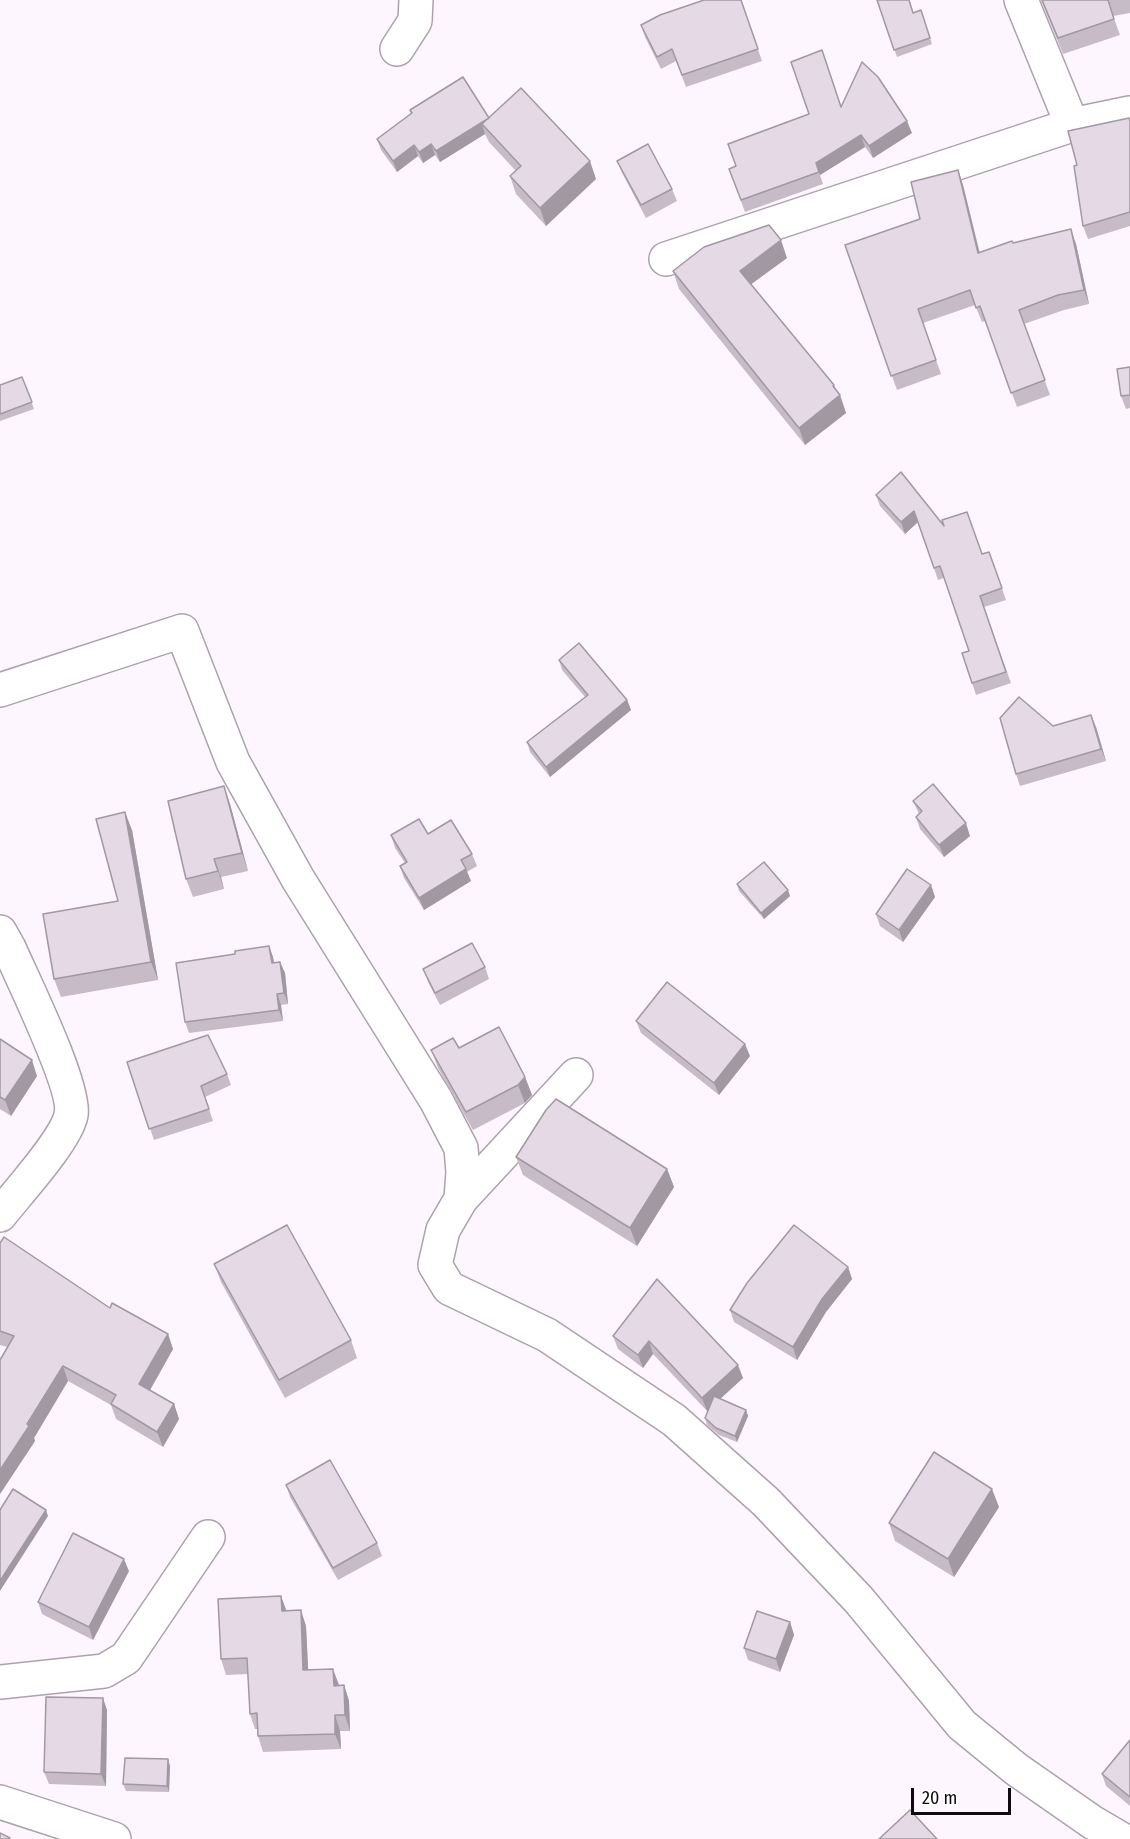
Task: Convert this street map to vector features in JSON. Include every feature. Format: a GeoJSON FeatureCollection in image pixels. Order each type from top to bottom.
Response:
{"type":"FeatureCollection","features":[{"type":"Feature","properties":{"kind":"street"},"geometry":{"type":"LineString","coordinates":[[397,50],[415,21],[416,0]]}},
{"type":"Feature","properties":{"kind":"street"},"geometry":{"type":"LineString","coordinates":[[1021,0],[1071,126]]}},
{"type":"Feature","properties":{"kind":"street"},"geometry":{"type":"LineString","coordinates":[[666,259],[1071,126],[1130,113]]}},
{"type":"Feature","properties":{"kind":"street"},"geometry":{"type":"LineString","coordinates":[[0,690],[182,631],[232,762],[298,879],[436,1100],[461,1148],[463,1172],[461,1199]]}},
{"type":"Feature","properties":{"kind":"street"},"geometry":{"type":"LineString","coordinates":[[0,932],[64,1075],[72,1113],[65,1133],[0,1215]]}},
{"type":"Feature","properties":{"kind":"street"},"geometry":{"type":"LineString","coordinates":[[576,1075],[461,1199],[443,1230],[435,1265],[449,1288],[547,1335],[674,1420],[766,1502],[859,1600],[962,1725],[1016,1769],[1092,1822],[1121,1839]]}},
{"type":"Feature","properties":{"kind":"street"},"geometry":{"type":"LineString","coordinates":[[0,1682],[104,1671],[126,1658],[208,1537]]}},
{"type":"Feature","properties":{"kind":"street"},"geometry":{"type":"LineString","coordinates":[[0,1802],[114,1839]]}},
{"type":"Feature","properties":{"kind":"building"},"geometry":{"type":"Polygon","coordinates":[[[704,0],[741,0],[758,49],[682,75],[672,49],[657,57],[641,25],[660,15],[704,0]]]}},
{"type":"Feature","properties":{"kind":"building"},"geometry":{"type":"Polygon","coordinates":[[[877,0],[909,0],[913,13],[921,10],[930,38],[894,50],[877,0]]]}},
{"type":"Feature","properties":{"kind":"building"},"geometry":{"type":"Polygon","coordinates":[[[1042,0],[1108,0],[1114,19],[1058,38],[1042,0]]]}},
{"type":"Feature","properties":{"kind":"building"},"geometry":{"type":"Polygon","coordinates":[[[822,50],[841,107],[862,62],[878,77],[907,121],[869,146],[861,135],[816,163],[819,172],[741,200],[729,169],[736,166],[728,144],[809,114],[791,62],[822,50]]]}},
{"type":"Feature","properties":{"kind":"building"},"geometry":{"type":"Polygon","coordinates":[[[463,77],[489,118],[436,151],[431,144],[419,152],[414,145],[393,161],[377,139],[412,113],[410,110],[463,77]]]}},
{"type":"Feature","properties":{"kind":"building"},"geometry":{"type":"Polygon","coordinates":[[[521,88],[590,161],[540,208],[510,176],[521,166],[482,124],[521,88]]]}},
{"type":"Feature","properties":{"kind":"building"},"geometry":{"type":"Polygon","coordinates":[[[1129,118],[1130,212],[1083,226],[1074,166],[1077,165],[1068,131],[1129,118]]]}},
{"type":"Feature","properties":{"kind":"building"},"geometry":{"type":"Polygon","coordinates":[[[648,144],[672,189],[641,205],[617,161],[648,144]]]}},
{"type":"Feature","properties":{"kind":"building"},"geometry":{"type":"Polygon","coordinates":[[[958,170],[978,253],[1012,241],[1013,243],[1071,229],[1084,290],[1058,295],[1019,310],[1045,380],[1011,393],[980,306],[976,308],[970,290],[918,309],[936,360],[891,376],[845,245],[920,219],[911,182],[958,170]]]}},
{"type":"Feature","properties":{"kind":"building"},"geometry":{"type":"Polygon","coordinates":[[[769,225],[781,240],[740,271],[840,395],[799,428],[673,271],[704,247],[769,225]]]}},
{"type":"Feature","properties":{"kind":"building"},"geometry":{"type":"Polygon","coordinates":[[[1130,367],[1130,395],[1121,396],[1117,369],[1130,367]]]}},
{"type":"Feature","properties":{"kind":"building"},"geometry":{"type":"Polygon","coordinates":[[[22,377],[32,402],[0,414],[0,385],[22,377]]]}},
{"type":"Feature","properties":{"kind":"building"},"geometry":{"type":"Polygon","coordinates":[[[901,472],[944,526],[942,520],[967,512],[982,554],[989,552],[1002,588],[980,596],[1006,672],[972,683],[962,653],[969,651],[940,566],[934,568],[914,511],[901,522],[876,495],[901,472]]]}},
{"type":"Feature","properties":{"kind":"building"},"geometry":{"type":"Polygon","coordinates":[[[579,643],[627,700],[546,767],[527,742],[588,695],[559,660],[579,643]]]}},
{"type":"Feature","properties":{"kind":"building"},"geometry":{"type":"Polygon","coordinates":[[[1019,697],[1053,726],[1091,715],[1101,749],[1016,774],[1000,718],[1019,697]]]}},
{"type":"Feature","properties":{"kind":"building"},"geometry":{"type":"Polygon","coordinates":[[[933,784],[966,823],[939,845],[916,817],[922,811],[913,801],[933,784]]]}},
{"type":"Feature","properties":{"kind":"building"},"geometry":{"type":"Polygon","coordinates":[[[224,786],[242,853],[214,859],[218,871],[186,879],[168,801],[224,786]]]}},
{"type":"Feature","properties":{"kind":"building"},"geometry":{"type":"Polygon","coordinates":[[[125,812],[151,962],[54,979],[43,914],[118,901],[96,819],[125,812]]]}},
{"type":"Feature","properties":{"kind":"building"},"geometry":{"type":"Polygon","coordinates":[[[419,819],[428,834],[451,820],[472,854],[461,860],[466,869],[419,898],[400,866],[407,862],[391,835],[419,819]]]}},
{"type":"Feature","properties":{"kind":"building"},"geometry":{"type":"Polygon","coordinates":[[[764,862],[788,890],[761,913],[737,884],[764,862]]]}},
{"type":"Feature","properties":{"kind":"building"},"geometry":{"type":"Polygon","coordinates":[[[907,869],[931,885],[899,930],[876,914],[907,869]]]}},
{"type":"Feature","properties":{"kind":"building"},"geometry":{"type":"Polygon","coordinates":[[[472,943],[485,967],[435,993],[423,969],[472,943]]]}},
{"type":"Feature","properties":{"kind":"building"},"geometry":{"type":"Polygon","coordinates":[[[269,946],[272,963],[280,962],[284,993],[277,994],[279,1010],[185,1022],[176,963],[269,946]]]}},
{"type":"Feature","properties":{"kind":"building"},"geometry":{"type":"Polygon","coordinates":[[[667,982],[745,1044],[714,1083],[636,1021],[667,982]]]}},
{"type":"Feature","properties":{"kind":"building"},"geometry":{"type":"Polygon","coordinates":[[[499,1027],[525,1077],[518,1085],[466,1112],[431,1050],[453,1038],[459,1048],[499,1027]]]}},
{"type":"Feature","properties":{"kind":"building"},"geometry":{"type":"Polygon","coordinates":[[[208,1035],[227,1074],[201,1086],[209,1109],[149,1129],[127,1062],[208,1035]]]}},
{"type":"Feature","properties":{"kind":"building"},"geometry":{"type":"Polygon","coordinates":[[[0,1039],[32,1060],[5,1100],[0,1097],[0,1039]]]}},
{"type":"Feature","properties":{"kind":"building"},"geometry":{"type":"Polygon","coordinates":[[[556,1099],[667,1169],[630,1228],[516,1157],[546,1110],[556,1099]]]}},
{"type":"Feature","properties":{"kind":"building"},"geometry":{"type":"Polygon","coordinates":[[[287,1225],[351,1340],[279,1380],[214,1264],[287,1225]]]}},
{"type":"Feature","properties":{"kind":"building"},"geometry":{"type":"Polygon","coordinates":[[[794,1225],[848,1267],[822,1299],[793,1347],[730,1310],[747,1283],[794,1225]]]}},
{"type":"Feature","properties":{"kind":"building"},"geometry":{"type":"Polygon","coordinates":[[[4,1237],[110,1308],[112,1303],[168,1334],[139,1384],[174,1404],[157,1432],[111,1404],[116,1395],[63,1366],[27,1424],[29,1426],[0,1470],[0,1360],[14,1336],[0,1331],[0,1243],[4,1237]]]}},
{"type":"Feature","properties":{"kind":"building"},"geometry":{"type":"Polygon","coordinates":[[[657,1279],[738,1365],[702,1398],[649,1341],[638,1355],[613,1336],[657,1279]]]}},
{"type":"Feature","properties":{"kind":"building"},"geometry":{"type":"Polygon","coordinates":[[[714,1396],[746,1410],[735,1436],[716,1428],[705,1418],[714,1396]]]}},
{"type":"Feature","properties":{"kind":"building"},"geometry":{"type":"Polygon","coordinates":[[[934,1452],[992,1489],[948,1559],[889,1523],[934,1452]]]}},
{"type":"Feature","properties":{"kind":"building"},"geometry":{"type":"Polygon","coordinates":[[[330,1460],[377,1543],[333,1568],[286,1485],[330,1460]]]}},
{"type":"Feature","properties":{"kind":"building"},"geometry":{"type":"Polygon","coordinates":[[[13,1489],[46,1510],[0,1581],[0,1510],[13,1489]]]}},
{"type":"Feature","properties":{"kind":"building"},"geometry":{"type":"Polygon","coordinates":[[[73,1533],[124,1559],[89,1627],[38,1602],[73,1533]]]}},
{"type":"Feature","properties":{"kind":"building"},"geometry":{"type":"Polygon","coordinates":[[[281,1596],[282,1611],[301,1610],[303,1670],[333,1669],[334,1686],[344,1685],[345,1715],[335,1715],[335,1734],[258,1736],[257,1713],[250,1714],[247,1658],[221,1659],[218,1599],[281,1596]]]}},
{"type":"Feature","properties":{"kind":"building"},"geometry":{"type":"Polygon","coordinates":[[[757,1611],[790,1622],[776,1659],[744,1648],[757,1611]]]}},
{"type":"Feature","properties":{"kind":"building"},"geometry":{"type":"Polygon","coordinates":[[[46,1697],[103,1698],[101,1774],[44,1772],[46,1697]]]}},
{"type":"Feature","properties":{"kind":"building"},"geometry":{"type":"Polygon","coordinates":[[[1130,1740],[1130,1797],[1102,1774],[1130,1740]]]}},
{"type":"Feature","properties":{"kind":"building"},"geometry":{"type":"Polygon","coordinates":[[[125,1758],[168,1759],[167,1786],[123,1784],[125,1758]]]}},
{"type":"Feature","properties":{"kind":"building"},"geometry":{"type":"Polygon","coordinates":[[[910,1810],[937,1839],[879,1839],[910,1810]]]}},
{"type":"Feature","properties":{"kind":"building"},"geometry":{"type":"Polygon","coordinates":[[[0,1833],[10,1838],[0,1839],[0,1833]]]}}]}
